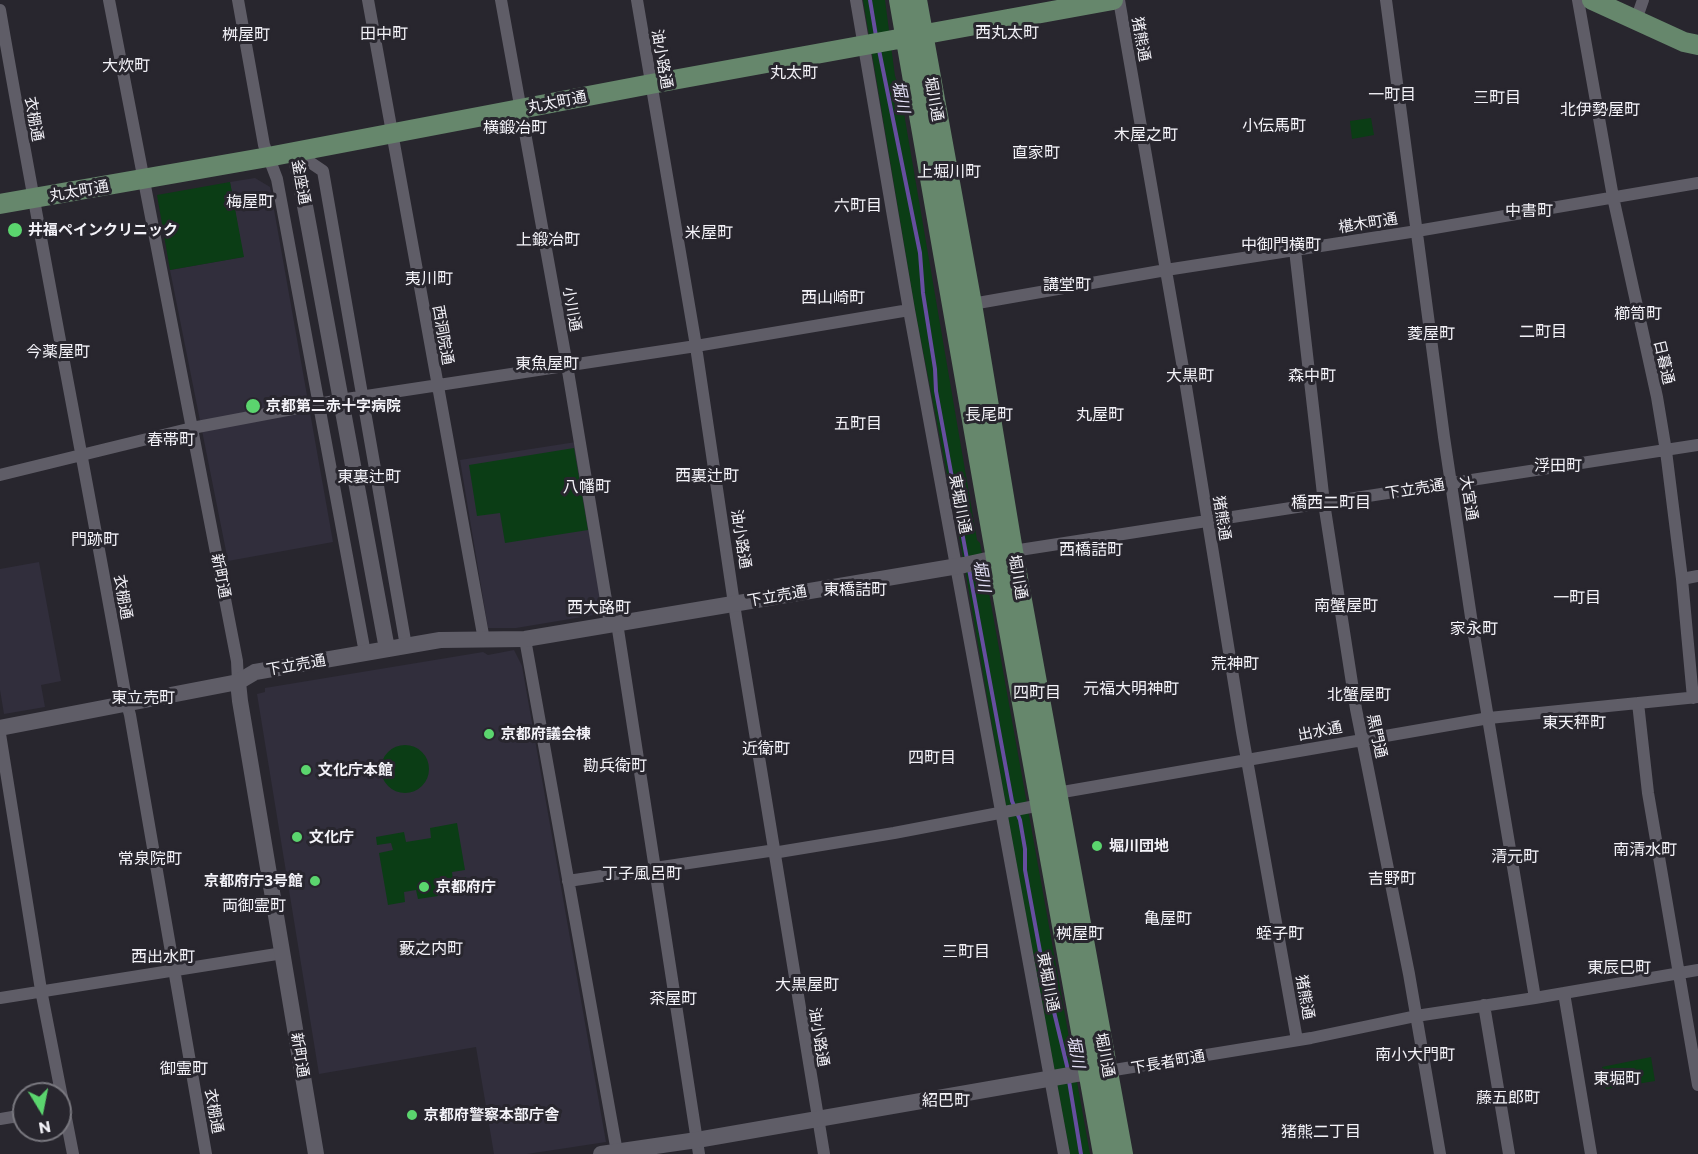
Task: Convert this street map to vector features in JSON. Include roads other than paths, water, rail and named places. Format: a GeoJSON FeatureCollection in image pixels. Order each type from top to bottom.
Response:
{"type":"FeatureCollection","features":[{"type":"Feature","properties":{"kind":"main road","name":"堀川通"},"geometry":{"type":"LineString","coordinates":[[898,0],[998,557],[1034,806],[1091,1073],[1123,1154]]}},
{"type":"Feature","properties":{"kind":"main road","name":"堀川通"},"geometry":{"type":"LineString","coordinates":[[918,0],[906,39],[972,304],[998,557],[1057,793],[1103,1154]]}},
{"type":"Feature","properties":{"kind":"main road","name":"丸太町通"},"geometry":{"type":"LineString","coordinates":[[0,204],[143,180],[1113,0]]}},
{"type":"Feature","properties":{"kind":"main road"},"geometry":{"type":"LineString","coordinates":[[1592,0],[1684,42],[1698,45]]}},
{"type":"Feature","properties":{"kind":"street","name":"新町通"},"geometry":{"type":"LineString","coordinates":[[109,0],[237,662],[242,712],[316,1154]]}},
{"type":"Feature","properties":{"kind":"street","name":"釜座通"},"geometry":{"type":"LineString","coordinates":[[238,0],[264,145],[277,179],[365,653]]}},
{"type":"Feature","properties":{"kind":"street","name":"西洞院通"},"geometry":{"type":"LineString","coordinates":[[368,0],[484,640]]}},
{"type":"Feature","properties":{"kind":"street","name":"小川通"},"geometry":{"type":"LineString","coordinates":[[501,0],[613,624],[698,1147]]}},
{"type":"Feature","properties":{"kind":"street","name":"油小路通"},"geometry":{"type":"LineString","coordinates":[[637,0],[696,346],[774,852],[824,1154]]}},
{"type":"Feature","properties":{"kind":"street","name":"東堀川通"},"geometry":{"type":"LineString","coordinates":[[856,0],[867,46],[909,310],[960,565],[1053,1078],[1064,1154]]}},
{"type":"Feature","properties":{"kind":"street","name":"猪熊通"},"geometry":{"type":"LineString","coordinates":[[1119,0],[1247,760],[1297,1040]]}},
{"type":"Feature","properties":{"kind":"street","name":"大宮通"},"geometry":{"type":"LineString","coordinates":[[1386,0],[1452,483],[1534,998]]}},
{"type":"Feature","properties":{"kind":"street","name":"日暮通"},"geometry":{"type":"LineString","coordinates":[[1578,0],[1613,197],[1657,398],[1696,697]]}},
{"type":"Feature","properties":{"kind":"street"},"geometry":{"type":"LineString","coordinates":[[1636,21],[1643,0]]}},
{"type":"Feature","properties":{"kind":"street","name":"衣棚通"},"geometry":{"type":"LineString","coordinates":[[0,10],[130,715],[206,1154]]}},
{"type":"Feature","properties":{"kind":"street","name":"釜座通"},"geometry":{"type":"LineString","coordinates":[[295,152],[387,649]]}},
{"type":"Feature","properties":{"kind":"street","name":"釜座通"},"geometry":{"type":"LineString","coordinates":[[295,152],[323,171],[406,646]]}},
{"type":"Feature","properties":{"kind":"street","name":"椹木町通"},"geometry":{"type":"LineString","coordinates":[[972,304],[1698,183]]}},
{"type":"Feature","properties":{"kind":"street"},"geometry":{"type":"LineString","coordinates":[[290,249],[312,246]]}},
{"type":"Feature","properties":{"kind":"street","name":"黒門通"},"geometry":{"type":"LineString","coordinates":[[1295,250],[1324,503],[1362,738],[1416,1016],[1440,1154]]}},
{"type":"Feature","properties":{"kind":"street"},"geometry":{"type":"LineString","coordinates":[[0,475],[192,428],[340,400],[696,346],[909,310]]}},
{"type":"Feature","properties":{"kind":"street","name":"下立売通"},"geometry":{"type":"LineString","coordinates":[[0,728],[238,682],[255,672],[440,640],[525,639],[1208,521],[1698,445]]}},
{"type":"Feature","properties":{"kind":"street"},"geometry":{"type":"LineString","coordinates":[[1682,579],[1698,576]]}},
{"type":"Feature","properties":{"kind":"street"},"geometry":{"type":"LineString","coordinates":[[525,639],[568,881],[609,1153]]}},
{"type":"Feature","properties":{"kind":"street","name":"出水通"},"geometry":{"type":"LineString","coordinates":[[1057,793],[1362,738],[1489,718],[1696,697]]}},
{"type":"Feature","properties":{"kind":"street"},"geometry":{"type":"LineString","coordinates":[[1638,703],[1648,793],[1698,1085]]}},
{"type":"Feature","properties":{"kind":"street"},"geometry":{"type":"LineString","coordinates":[[0,734],[57,1082]]}},
{"type":"Feature","properties":{"kind":"street"},"geometry":{"type":"LineString","coordinates":[[568,881],[894,833],[1034,806]]}},
{"type":"Feature","properties":{"kind":"street"},"geometry":{"type":"LineString","coordinates":[[0,998],[283,953]]}},
{"type":"Feature","properties":{"kind":"street","name":"下長者町通"},"geometry":{"type":"LineString","coordinates":[[609,1153],[698,1147],[818,1119],[1053,1078],[1297,1040],[1416,1016],[1698,970]]}},
{"type":"Feature","properties":{"kind":"street"},"geometry":{"type":"LineString","coordinates":[[1564,993],[1591,1154]]}},
{"type":"Feature","properties":{"kind":"street"},"geometry":{"type":"LineString","coordinates":[[1484,1005],[1509,1154]]}},
{"type":"Feature","properties":{"kind":"waterway","name":"堀川"},"geometry":{"type":"LineString","coordinates":[[870,0],[876,36]]}},
{"type":"Feature","properties":{"kind":"waterway","name":"堀川"},"geometry":{"type":"LineString","coordinates":[[879,50],[920,253],[936,391],[967,559]]}},
{"type":"Feature","properties":{"kind":"waterway","name":"堀川"},"geometry":{"type":"LineString","coordinates":[[969,569],[1012,801],[1020,820],[1025,849],[1025,870],[1042,962],[1068,1070]]}},
{"type":"Feature","properties":{"kind":"waterway","name":"堀川"},"geometry":{"type":"LineString","coordinates":[[1069,1081],[1081,1154]]}},
{"type":"Feature","properties":{"kind":"place","name":"井福ペインクリニック"},"geometry":{"type":"Point","coordinates":[15,230]}},
{"type":"Feature","properties":{"kind":"place","name":"京都第二赤十字病院"},"geometry":{"type":"Point","coordinates":[253,406]}},
{"type":"Feature","properties":{"kind":"place","name":"京都府議会棟"},"geometry":{"type":"Point","coordinates":[489,734]}},
{"type":"Feature","properties":{"kind":"place","name":"文化庁本館"},"geometry":{"type":"Point","coordinates":[306,770]}},
{"type":"Feature","properties":{"kind":"place","name":"文化庁"},"geometry":{"type":"Point","coordinates":[297,837]}},
{"type":"Feature","properties":{"kind":"place","name":"堀川団地"},"geometry":{"type":"Point","coordinates":[1097,846]}},
{"type":"Feature","properties":{"kind":"place","name":"京都府庁3号館"},"geometry":{"type":"Point","coordinates":[315,881]}},
{"type":"Feature","properties":{"kind":"place","name":"京都府庁"},"geometry":{"type":"Point","coordinates":[424,887]}},
{"type":"Feature","properties":{"kind":"place","name":"京都府警察本部庁舎"},"geometry":{"type":"Point","coordinates":[412,1115]}},
{"type":"Feature","properties":{"kind":"district","name":"西丸太町"},"geometry":{"type":"Point","coordinates":[1007,33]}},
{"type":"Feature","properties":{"kind":"district","name":"田中町"},"geometry":{"type":"Point","coordinates":[384,34]}},
{"type":"Feature","properties":{"kind":"district","name":"桝屋町"},"geometry":{"type":"Point","coordinates":[246,35]}},
{"type":"Feature","properties":{"kind":"district","name":"大炊町"},"geometry":{"type":"Point","coordinates":[126,66]}},
{"type":"Feature","properties":{"kind":"district","name":"丸太町"},"geometry":{"type":"Point","coordinates":[794,73]}},
{"type":"Feature","properties":{"kind":"district","name":"一町目"},"geometry":{"type":"Point","coordinates":[1392,95]}},
{"type":"Feature","properties":{"kind":"district","name":"三町目"},"geometry":{"type":"Point","coordinates":[1497,98]}},
{"type":"Feature","properties":{"kind":"district","name":"北伊勢屋町"},"geometry":{"type":"Point","coordinates":[1600,110]}},
{"type":"Feature","properties":{"kind":"district","name":"小伝馬町"},"geometry":{"type":"Point","coordinates":[1274,126]}},
{"type":"Feature","properties":{"kind":"district","name":"横鍛冶町"},"geometry":{"type":"Point","coordinates":[515,128]}},
{"type":"Feature","properties":{"kind":"district","name":"木屋之町"},"geometry":{"type":"Point","coordinates":[1146,135]}},
{"type":"Feature","properties":{"kind":"district","name":"直家町"},"geometry":{"type":"Point","coordinates":[1036,153]}},
{"type":"Feature","properties":{"kind":"district","name":"上堀川町"},"geometry":{"type":"Point","coordinates":[949,172]}},
{"type":"Feature","properties":{"kind":"district","name":"梅屋町"},"geometry":{"type":"Point","coordinates":[250,202]}},
{"type":"Feature","properties":{"kind":"district","name":"六町目"},"geometry":{"type":"Point","coordinates":[858,206]}},
{"type":"Feature","properties":{"kind":"district","name":"中書町"},"geometry":{"type":"Point","coordinates":[1529,211]}},
{"type":"Feature","properties":{"kind":"district","name":"米屋町"},"geometry":{"type":"Point","coordinates":[709,233]}},
{"type":"Feature","properties":{"kind":"district","name":"上鍛冶町"},"geometry":{"type":"Point","coordinates":[548,240]}},
{"type":"Feature","properties":{"kind":"district","name":"中御門横町"},"geometry":{"type":"Point","coordinates":[1281,245]}},
{"type":"Feature","properties":{"kind":"district","name":"夷川町"},"geometry":{"type":"Point","coordinates":[429,279]}},
{"type":"Feature","properties":{"kind":"district","name":"講堂町"},"geometry":{"type":"Point","coordinates":[1067,285]}},
{"type":"Feature","properties":{"kind":"district","name":"西山崎町"},"geometry":{"type":"Point","coordinates":[833,298]}},
{"type":"Feature","properties":{"kind":"district","name":"櫛笥町"},"geometry":{"type":"Point","coordinates":[1638,314]}},
{"type":"Feature","properties":{"kind":"district","name":"二町目"},"geometry":{"type":"Point","coordinates":[1543,332]}},
{"type":"Feature","properties":{"kind":"district","name":"菱屋町"},"geometry":{"type":"Point","coordinates":[1431,334]}},
{"type":"Feature","properties":{"kind":"district","name":"今薬屋町"},"geometry":{"type":"Point","coordinates":[58,352]}},
{"type":"Feature","properties":{"kind":"district","name":"東魚屋町"},"geometry":{"type":"Point","coordinates":[547,364]}},
{"type":"Feature","properties":{"kind":"district","name":"大黒町"},"geometry":{"type":"Point","coordinates":[1190,376]}},
{"type":"Feature","properties":{"kind":"district","name":"森中町"},"geometry":{"type":"Point","coordinates":[1312,376]}},
{"type":"Feature","properties":{"kind":"district","name":"長尾町"},"geometry":{"type":"Point","coordinates":[989,415]}},
{"type":"Feature","properties":{"kind":"district","name":"丸屋町"},"geometry":{"type":"Point","coordinates":[1100,415]}},
{"type":"Feature","properties":{"kind":"district","name":"五町目"},"geometry":{"type":"Point","coordinates":[858,424]}},
{"type":"Feature","properties":{"kind":"district","name":"春帯町"},"geometry":{"type":"Point","coordinates":[171,440]}},
{"type":"Feature","properties":{"kind":"district","name":"浮田町"},"geometry":{"type":"Point","coordinates":[1558,466]}},
{"type":"Feature","properties":{"kind":"district","name":"西裏辻町"},"geometry":{"type":"Point","coordinates":[707,476]}},
{"type":"Feature","properties":{"kind":"district","name":"東裏辻町"},"geometry":{"type":"Point","coordinates":[369,477]}},
{"type":"Feature","properties":{"kind":"district","name":"八幡町"},"geometry":{"type":"Point","coordinates":[587,487]}},
{"type":"Feature","properties":{"kind":"district","name":"橋西二町目"},"geometry":{"type":"Point","coordinates":[1331,503]}},
{"type":"Feature","properties":{"kind":"district","name":"門跡町"},"geometry":{"type":"Point","coordinates":[95,540]}},
{"type":"Feature","properties":{"kind":"district","name":"西橋詰町"},"geometry":{"type":"Point","coordinates":[1091,550]}},
{"type":"Feature","properties":{"kind":"district","name":"東橋詰町"},"geometry":{"type":"Point","coordinates":[855,590]}},
{"type":"Feature","properties":{"kind":"district","name":"一町目"},"geometry":{"type":"Point","coordinates":[1577,598]}},
{"type":"Feature","properties":{"kind":"district","name":"南蟹屋町"},"geometry":{"type":"Point","coordinates":[1346,606]}},
{"type":"Feature","properties":{"kind":"district","name":"西大路町"},"geometry":{"type":"Point","coordinates":[599,608]}},
{"type":"Feature","properties":{"kind":"district","name":"家永町"},"geometry":{"type":"Point","coordinates":[1474,629]}},
{"type":"Feature","properties":{"kind":"district","name":"荒神町"},"geometry":{"type":"Point","coordinates":[1235,664]}},
{"type":"Feature","properties":{"kind":"district","name":"元福大明神町"},"geometry":{"type":"Point","coordinates":[1131,689]}},
{"type":"Feature","properties":{"kind":"district","name":"四町目"},"geometry":{"type":"Point","coordinates":[1037,693]}},
{"type":"Feature","properties":{"kind":"district","name":"北蟹屋町"},"geometry":{"type":"Point","coordinates":[1359,695]}},
{"type":"Feature","properties":{"kind":"district","name":"東立売町"},"geometry":{"type":"Point","coordinates":[143,698]}},
{"type":"Feature","properties":{"kind":"district","name":"東天秤町"},"geometry":{"type":"Point","coordinates":[1574,723]}},
{"type":"Feature","properties":{"kind":"district","name":"近衛町"},"geometry":{"type":"Point","coordinates":[766,749]}},
{"type":"Feature","properties":{"kind":"district","name":"四町目"},"geometry":{"type":"Point","coordinates":[932,758]}},
{"type":"Feature","properties":{"kind":"district","name":"勘兵衛町"},"geometry":{"type":"Point","coordinates":[615,766]}},
{"type":"Feature","properties":{"kind":"district","name":"南清水町"},"geometry":{"type":"Point","coordinates":[1645,850]}},
{"type":"Feature","properties":{"kind":"district","name":"清元町"},"geometry":{"type":"Point","coordinates":[1515,857]}},
{"type":"Feature","properties":{"kind":"district","name":"常泉院町"},"geometry":{"type":"Point","coordinates":[150,859]}},
{"type":"Feature","properties":{"kind":"district","name":"丁子風呂町"},"geometry":{"type":"Point","coordinates":[642,874]}},
{"type":"Feature","properties":{"kind":"district","name":"吉野町"},"geometry":{"type":"Point","coordinates":[1392,879]}},
{"type":"Feature","properties":{"kind":"district","name":"両御霊町"},"geometry":{"type":"Point","coordinates":[254,906]}},
{"type":"Feature","properties":{"kind":"district","name":"亀屋町"},"geometry":{"type":"Point","coordinates":[1168,919]}},
{"type":"Feature","properties":{"kind":"district","name":"桝屋町"},"geometry":{"type":"Point","coordinates":[1080,934]}},
{"type":"Feature","properties":{"kind":"district","name":"蛭子町"},"geometry":{"type":"Point","coordinates":[1280,934]}},
{"type":"Feature","properties":{"kind":"district","name":"藪之内町"},"geometry":{"type":"Point","coordinates":[431,949]}},
{"type":"Feature","properties":{"kind":"district","name":"三町目"},"geometry":{"type":"Point","coordinates":[966,952]}},
{"type":"Feature","properties":{"kind":"district","name":"西出水町"},"geometry":{"type":"Point","coordinates":[163,957]}},
{"type":"Feature","properties":{"kind":"district","name":"東辰巳町"},"geometry":{"type":"Point","coordinates":[1619,968]}},
{"type":"Feature","properties":{"kind":"district","name":"大黒屋町"},"geometry":{"type":"Point","coordinates":[807,985]}},
{"type":"Feature","properties":{"kind":"district","name":"茶屋町"},"geometry":{"type":"Point","coordinates":[673,999]}},
{"type":"Feature","properties":{"kind":"district","name":"南小大門町"},"geometry":{"type":"Point","coordinates":[1415,1055]}},
{"type":"Feature","properties":{"kind":"district","name":"御霊町"},"geometry":{"type":"Point","coordinates":[184,1069]}},
{"type":"Feature","properties":{"kind":"district","name":"東堀町"},"geometry":{"type":"Point","coordinates":[1617,1079]}},
{"type":"Feature","properties":{"kind":"district","name":"藤五郎町"},"geometry":{"type":"Point","coordinates":[1508,1098]}},
{"type":"Feature","properties":{"kind":"district","name":"紹巴町"},"geometry":{"type":"Point","coordinates":[946,1101]}},
{"type":"Feature","properties":{"kind":"district","name":"猪熊二丁目"},"geometry":{"type":"Point","coordinates":[1321,1132]}}]}
